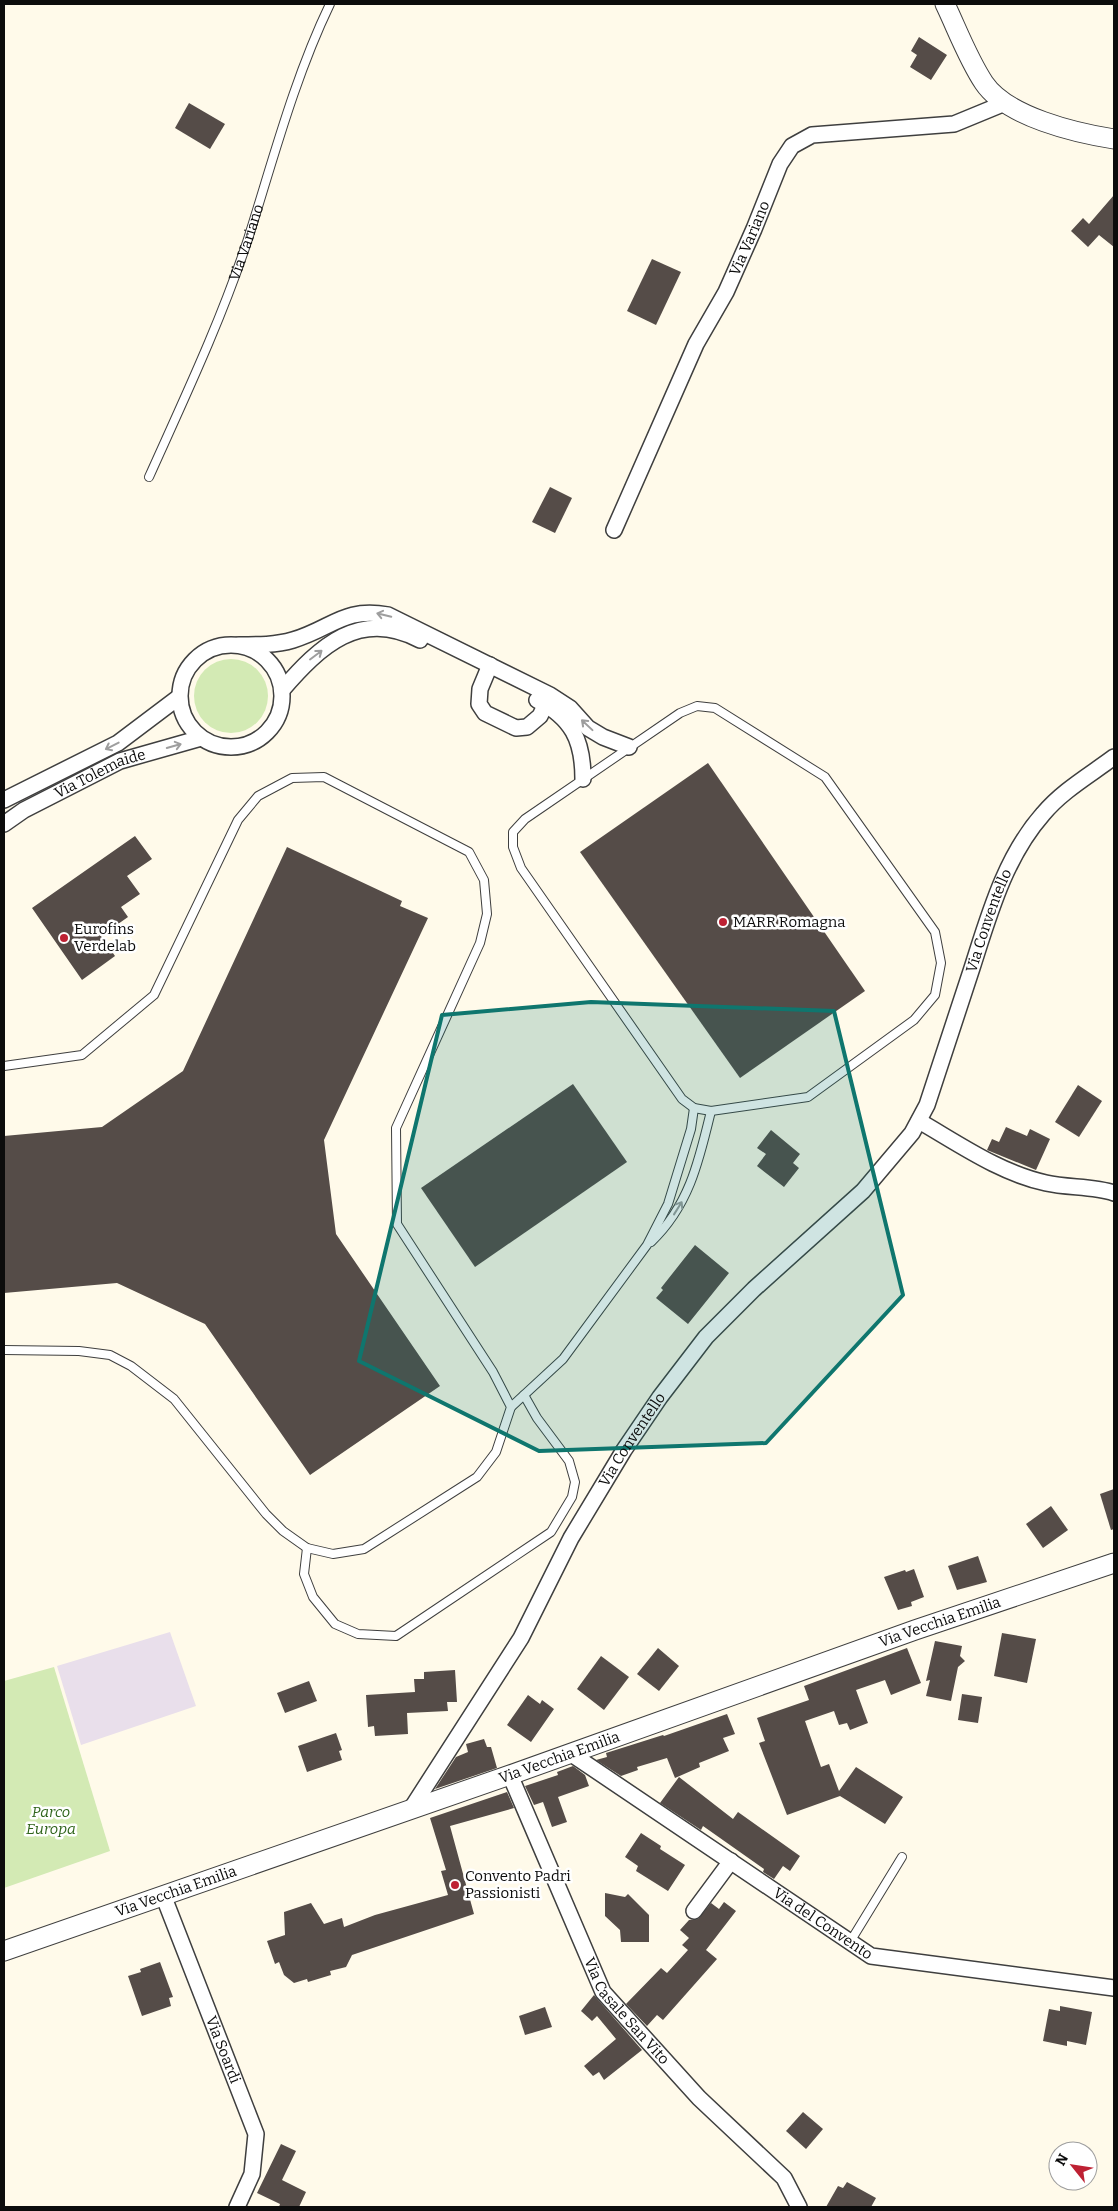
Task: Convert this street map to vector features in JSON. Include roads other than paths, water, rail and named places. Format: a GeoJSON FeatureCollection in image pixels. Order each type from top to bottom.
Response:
{"type":"FeatureCollection","features":[{"type":"Feature","properties":{"kind":"street"},"geometry":{"type":"LineString","coordinates":[[945,4],[984,84],[1005,103],[1030,116],[1092,135],[1114,138]]}},
{"type":"Feature","properties":{"kind":"street","name":"Via Variano"},"geometry":{"type":"LineString","coordinates":[[614,530],[696,344],[726,292],[780,164],[792,146],[812,135],[954,124],[1005,103]]}},
{"type":"Feature","properties":{"kind":"street"},"geometry":{"type":"LineString","coordinates":[[240,645],[255,650],[268,660],[278,674],[282,690],[281,707],[274,722],[264,735],[249,744],[233,747],[216,745],[202,738],[190,727],[182,713],[179,697],[183,677],[197,657],[209,649],[223,645],[240,645],[268,645],[293,640],[315,632],[347,615],[370,612],[388,615],[548,700],[570,708],[588,728],[603,737],[630,747]]}},
{"type":"Feature","properties":{"kind":"street"},"geometry":{"type":"LineString","coordinates":[[282,690],[305,663],[333,642],[361,628],[384,627],[413,636],[488,669]]}},
{"type":"Feature","properties":{"kind":"street"},"geometry":{"type":"LineString","coordinates":[[488,669],[480,689],[479,704],[485,713],[516,728],[527,727],[540,716],[548,700]]}},
{"type":"Feature","properties":{"kind":"street","name":"Via Tolemaide"},"geometry":{"type":"LineString","coordinates":[[4,800],[118,743],[179,697]]}},
{"type":"Feature","properties":{"kind":"street"},"geometry":{"type":"LineString","coordinates":[[548,700],[565,718],[579,740],[583,762],[583,779]]}},
{"type":"Feature","properties":{"kind":"street","name":"Via Tolemaide"},"geometry":{"type":"LineString","coordinates":[[4,824],[24,810],[120,761],[202,738]]}},
{"type":"Feature","properties":{"kind":"street","name":"Via Conventello"},"geometry":{"type":"LineString","coordinates":[[411,1809],[521,1638],[571,1538],[624,1450],[660,1397],[706,1338],[754,1289],[863,1191],[912,1133],[927,1105],[993,903],[1014,857],[1029,831],[1044,812],[1070,789],[1114,757]]}},
{"type":"Feature","properties":{"kind":"street"},"geometry":{"type":"LineString","coordinates":[[919,1121],[971,1151],[1024,1176],[1045,1183],[1114,1193]]}},
{"type":"Feature","properties":{"kind":"street","name":"Via Vecchia Emilia"},"geometry":{"type":"LineString","coordinates":[[4,1952],[510,1775],[915,1630],[1114,1563]]}},
{"type":"Feature","properties":{"kind":"street","name":"Via del Convento"},"geometry":{"type":"LineString","coordinates":[[570,1753],[871,1956],[1114,1988]]}},
{"type":"Feature","properties":{"kind":"street","name":"Via Casale San Vito"},"geometry":{"type":"LineString","coordinates":[[510,1775],[604,1992],[699,2098],[784,2178],[799,2207]]}},
{"type":"Feature","properties":{"kind":"street"},"geometry":{"type":"LineString","coordinates":[[694,1911],[731,1861]]}},
{"type":"Feature","properties":{"kind":"street","name":"Via Soardi"},"geometry":{"type":"LineString","coordinates":[[164,1895],[256,2134],[252,2174],[237,2207]]}},
{"type":"Feature","properties":{"kind":"lane","name":"Via Variano"},"geometry":{"type":"LineString","coordinates":[[149,477],[210,339],[247,240],[270,162],[305,61],[330,4]]}},
{"type":"Feature","properties":{"kind":"lane"},"geometry":{"type":"LineString","coordinates":[[697,706],[715,708],[824,777],[935,932],[941,963],[935,995],[914,1020],[808,1097],[711,1112],[694,1108],[682,1099],[521,868],[513,847],[513,832],[525,819],[583,779],[680,713],[697,706]]}},
{"type":"Feature","properties":{"kind":"lane"},"geometry":{"type":"LineString","coordinates":[[4,1066],[82,1055],[154,995],[238,820],[258,796],[292,778],[324,777],[469,852],[484,880],[487,914],[480,943],[396,1128],[397,1224],[493,1372],[511,1407]]}},
{"type":"Feature","properties":{"kind":"lane"},"geometry":{"type":"LineString","coordinates":[[4,1350],[79,1351],[110,1355],[131,1366],[174,1399],[266,1514],[284,1531],[307,1548],[333,1554],[364,1549],[477,1477],[496,1452],[511,1407],[563,1359],[647,1245],[668,1204],[691,1129],[694,1108]]}},
{"type":"Feature","properties":{"kind":"lane"},"geometry":{"type":"LineString","coordinates":[[647,1245],[666,1228],[687,1194],[701,1153],[711,1112]]}},
{"type":"Feature","properties":{"kind":"lane"},"geometry":{"type":"LineString","coordinates":[[307,1548],[304,1574],[313,1597],[335,1624],[358,1634],[396,1636],[551,1532],[572,1497],[575,1482],[569,1461],[537,1418],[524,1396]]}},
{"type":"Feature","properties":{"kind":"lane"},"geometry":{"type":"LineString","coordinates":[[850,1942],[902,1857]]}},
{"type":"Feature","properties":{"kind":"place","name":"MARR Romagna"},"geometry":{"type":"Point","coordinates":[723,922]}},
{"type":"Feature","properties":{"kind":"place","name":"Eurofins Verdelab"},"geometry":{"type":"Point","coordinates":[64,938]}},
{"type":"Feature","properties":{"kind":"place","name":"Convento Padri Passionisti"},"geometry":{"type":"Point","coordinates":[455,1885]}},
{"type":"Feature","properties":{"kind":"park label","name":"Parco Europa"},"geometry":{"type":"Point","coordinates":[51,1820]}}]}
